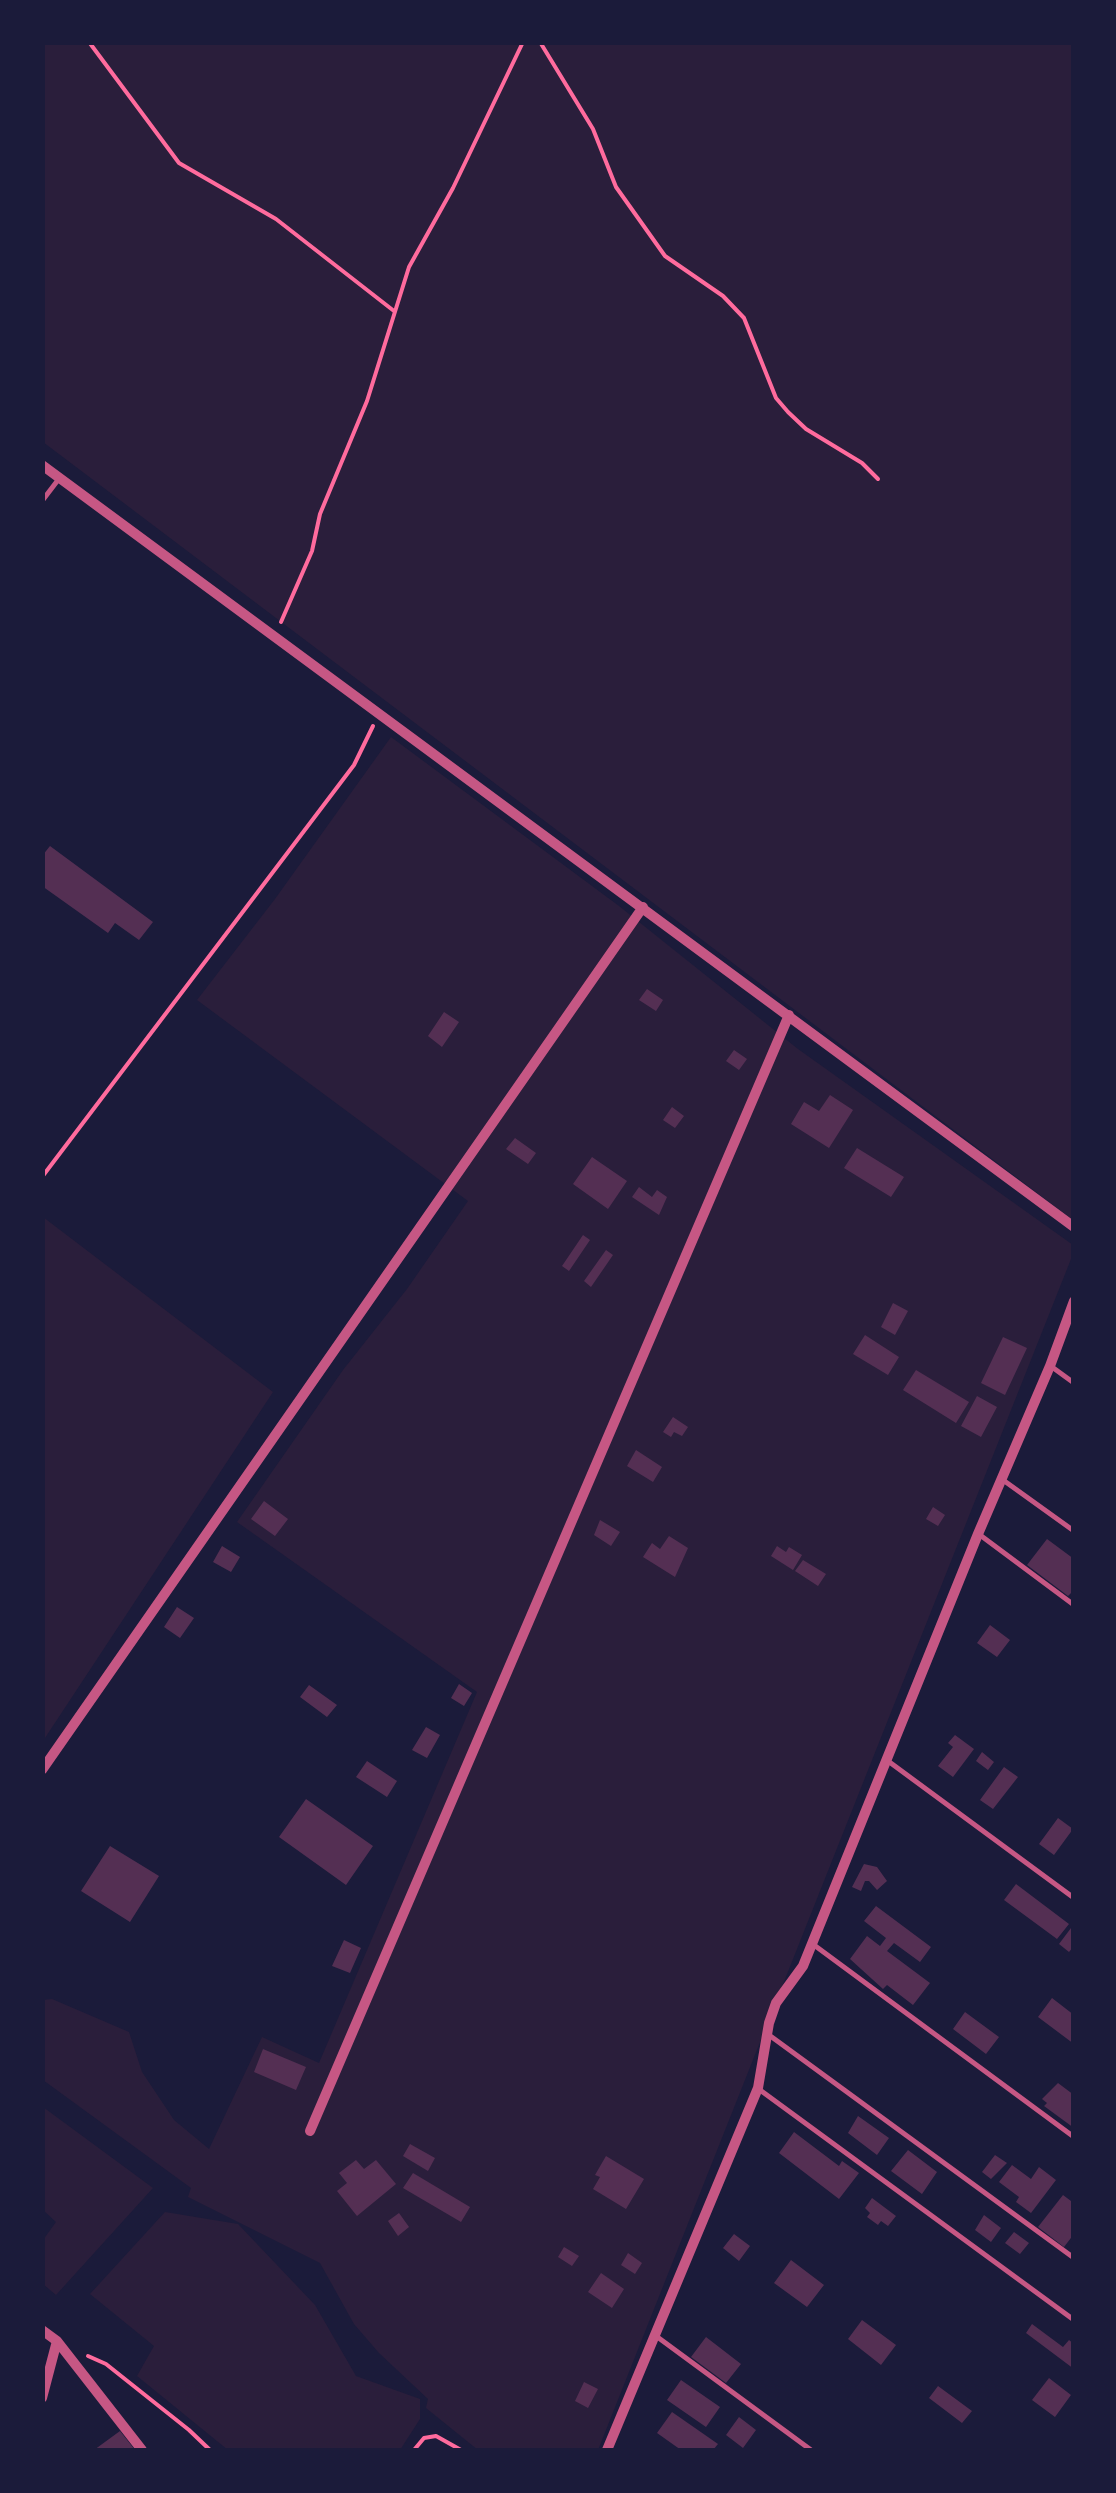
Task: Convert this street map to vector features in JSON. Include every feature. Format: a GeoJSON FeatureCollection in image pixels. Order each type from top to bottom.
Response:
{"type":"FeatureCollection","features":[{"type":"Feature","properties":{"kind":"street"},"geometry":{"type":"LineString","coordinates":[[42,465],[1074,1227]]}},
{"type":"Feature","properties":{"kind":"street"},"geometry":{"type":"LineString","coordinates":[[42,1770],[643,907]]}},
{"type":"Feature","properties":{"kind":"street"},"geometry":{"type":"LineString","coordinates":[[310,2131],[790,1015]]}},
{"type":"Feature","properties":{"kind":"street"},"geometry":{"type":"LineString","coordinates":[[607,2450],[758,2088],[776,2003],[803,1966],[1074,1301]]}},
{"type":"Feature","properties":{"kind":"street"},"geometry":{"type":"LineString","coordinates":[[42,2330],[56,2341],[142,2450]]}},
{"type":"Feature","properties":{"kind":"street"},"geometry":{"type":"LineString","coordinates":[[42,2398],[56,2341]]}},
{"type":"Feature","properties":{"kind":"lane"},"geometry":{"type":"LineString","coordinates":[[42,501],[60,477]]}},
{"type":"Feature","properties":{"kind":"lane"},"geometry":{"type":"LineString","coordinates":[[1050,1366],[1074,1383]]}},
{"type":"Feature","properties":{"kind":"lane"},"geometry":{"type":"LineString","coordinates":[[1001,1478],[1074,1531]]}},
{"type":"Feature","properties":{"kind":"lane"},"geometry":{"type":"LineString","coordinates":[[978,1534],[1074,1605]]}},
{"type":"Feature","properties":{"kind":"lane"},"geometry":{"type":"LineString","coordinates":[[886,1759],[1074,1898]]}},
{"type":"Feature","properties":{"kind":"lane"},"geometry":{"type":"LineString","coordinates":[[812,1943],[1074,2137]]}},
{"type":"Feature","properties":{"kind":"lane"},"geometry":{"type":"LineString","coordinates":[[769,2035],[1074,2258]]}},
{"type":"Feature","properties":{"kind":"lane"},"geometry":{"type":"LineString","coordinates":[[758,2088],[1074,2320]]}},
{"type":"Feature","properties":{"kind":"lane"},"geometry":{"type":"LineString","coordinates":[[654,2334],[811,2450]]}},
{"type":"Feature","properties":{"kind":"path"},"geometry":{"type":"LineString","coordinates":[[89,42],[179,162],[276,219],[394,310]]}},
{"type":"Feature","properties":{"kind":"path"},"geometry":{"type":"LineString","coordinates":[[272,634],[288,611],[300,573],[312,552],[320,514],[367,401],[409,267],[453,188],[523,42]]}},
{"type":"Feature","properties":{"kind":"path"},"geometry":{"type":"LineString","coordinates":[[540,42],[593,129],[616,187],[665,256],[723,296],[744,318],[776,398],[788,412],[878,478]]}},
{"type":"Feature","properties":{"kind":"path"},"geometry":{"type":"LineString","coordinates":[[42,1178],[354,765],[380,713]]}},
{"type":"Feature","properties":{"kind":"path"},"geometry":{"type":"LineString","coordinates":[[56,2341],[106,2364],[210,2450]]}},
{"type":"Feature","properties":{"kind":"path"},"geometry":{"type":"LineString","coordinates":[[414,2450],[424,2438],[436,2436],[461,2450]]}},
{"type":"Feature","properties":{"kind":"shaded area"},"geometry":{"type":"Polygon","coordinates":[[[42,43],[1073,43],[1073,1220],[43,442],[42,43]]]}},
{"type":"Feature","properties":{"kind":"shaded area"},"geometry":{"type":"Polygon","coordinates":[[[391,737],[619,906],[798,1049],[1073,1245],[1073,1254],[598,2450],[478,2450],[426,2408],[428,2399],[354,2324],[320,2263],[188,2197],[191,2188],[43,2080],[43,2000],[52,1999],[129,2032],[142,2072],[174,2120],[209,2149],[262,2037],[319,2063],[477,1692],[237,1522],[468,1201],[197,1000],[391,737]]]}},
{"type":"Feature","properties":{"kind":"shaded area"},"geometry":{"type":"Polygon","coordinates":[[[43,1217],[273,1392],[43,1741],[43,1217]]]}},
{"type":"Feature","properties":{"kind":"shaded area"},"geometry":{"type":"Polygon","coordinates":[[[43,2107],[153,2188],[56,2295],[43,2284],[43,2240],[56,2222],[43,2210],[43,2107]]]}},
{"type":"Feature","properties":{"kind":"shaded area"},"geometry":{"type":"Polygon","coordinates":[[[165,2212],[238,2224],[315,2305],[356,2376],[420,2399],[420,2419],[400,2450],[228,2450],[137,2376],[154,2346],[90,2294],[165,2212]]]}},
{"type":"Feature","properties":{"kind":"building"},"geometry":{"type":"Polygon","coordinates":[[[50,846],[153,922],[139,940],[115,923],[108,933],[42,886],[42,856],[50,846]]]}},
{"type":"Feature","properties":{"kind":"building"},"geometry":{"type":"Polygon","coordinates":[[[647,989],[663,1000],[656,1011],[639,1000],[647,989]]]}},
{"type":"Feature","properties":{"kind":"building"},"geometry":{"type":"Polygon","coordinates":[[[444,1012],[459,1022],[442,1047],[428,1036],[444,1012]]]}},
{"type":"Feature","properties":{"kind":"building"},"geometry":{"type":"Polygon","coordinates":[[[734,1050],[747,1059],[739,1070],[726,1061],[734,1050]]]}},
{"type":"Feature","properties":{"kind":"building"},"geometry":{"type":"Polygon","coordinates":[[[830,1095],[853,1110],[829,1148],[791,1124],[804,1102],[819,1111],[830,1095]]]}},
{"type":"Feature","properties":{"kind":"building"},"geometry":{"type":"Polygon","coordinates":[[[672,1107],[684,1116],[675,1128],[663,1120],[672,1107]]]}},
{"type":"Feature","properties":{"kind":"building"},"geometry":{"type":"Polygon","coordinates":[[[515,1138],[536,1153],[528,1164],[506,1149],[515,1138]]]}},
{"type":"Feature","properties":{"kind":"building"},"geometry":{"type":"Polygon","coordinates":[[[857,1148],[904,1177],[891,1197],[844,1168],[857,1148]]]}},
{"type":"Feature","properties":{"kind":"building"},"geometry":{"type":"Polygon","coordinates":[[[592,1157],[627,1181],[608,1209],[573,1184],[592,1157]]]}},
{"type":"Feature","properties":{"kind":"building"},"geometry":{"type":"Polygon","coordinates":[[[639,1187],[652,1197],[657,1190],[667,1197],[659,1215],[632,1197],[639,1187]]]}},
{"type":"Feature","properties":{"kind":"building"},"geometry":{"type":"Polygon","coordinates":[[[583,1235],[590,1240],[569,1271],[562,1266],[583,1235]]]}},
{"type":"Feature","properties":{"kind":"building"},"geometry":{"type":"Polygon","coordinates":[[[606,1250],[613,1255],[591,1287],[584,1281],[606,1250]]]}},
{"type":"Feature","properties":{"kind":"building"},"geometry":{"type":"Polygon","coordinates":[[[893,1303],[908,1311],[895,1335],[881,1327],[893,1303]]]}},
{"type":"Feature","properties":{"kind":"building"},"geometry":{"type":"Polygon","coordinates":[[[865,1335],[899,1357],[888,1375],[853,1354],[865,1335]]]}},
{"type":"Feature","properties":{"kind":"building"},"geometry":{"type":"Polygon","coordinates":[[[1003,1337],[1027,1348],[1005,1395],[981,1383],[1003,1337]]]}},
{"type":"Feature","properties":{"kind":"building"},"geometry":{"type":"Polygon","coordinates":[[[916,1370],[969,1402],[956,1423],[903,1390],[916,1370]]]}},
{"type":"Feature","properties":{"kind":"building"},"geometry":{"type":"Polygon","coordinates":[[[977,1396],[997,1407],[981,1437],[961,1426],[977,1396]]]}},
{"type":"Feature","properties":{"kind":"building"},"geometry":{"type":"Polygon","coordinates":[[[673,1417],[688,1427],[682,1436],[674,1432],[671,1437],[663,1432],[673,1417]]]}},
{"type":"Feature","properties":{"kind":"building"},"geometry":{"type":"Polygon","coordinates":[[[636,1450],[662,1467],[653,1482],[627,1466],[636,1450]]]}},
{"type":"Feature","properties":{"kind":"building"},"geometry":{"type":"Polygon","coordinates":[[[264,1501],[288,1519],[275,1536],[251,1519],[264,1501]]]}},
{"type":"Feature","properties":{"kind":"building"},"geometry":{"type":"Polygon","coordinates":[[[933,1507],[945,1515],[938,1526],[926,1519],[933,1507]]]}},
{"type":"Feature","properties":{"kind":"building"},"geometry":{"type":"Polygon","coordinates":[[[600,1520],[620,1532],[611,1546],[594,1535],[600,1520]]]}},
{"type":"Feature","properties":{"kind":"building"},"geometry":{"type":"Polygon","coordinates":[[[669,1536],[688,1548],[675,1577],[643,1557],[652,1543],[660,1549],[669,1536]]]}},
{"type":"Feature","properties":{"kind":"building"},"geometry":{"type":"Polygon","coordinates":[[[1047,1539],[1074,1559],[1074,1590],[1068,1596],[1027,1565],[1047,1539]]]}},
{"type":"Feature","properties":{"kind":"building"},"geometry":{"type":"Polygon","coordinates":[[[222,1546],[240,1557],[231,1572],[213,1562],[222,1546]]]}},
{"type":"Feature","properties":{"kind":"building"},"geometry":{"type":"Polygon","coordinates":[[[777,1546],[786,1552],[789,1547],[802,1555],[793,1570],[771,1556],[777,1546]]]}},
{"type":"Feature","properties":{"kind":"building"},"geometry":{"type":"Polygon","coordinates":[[[803,1560],[826,1574],[818,1586],[795,1571],[803,1560]]]}},
{"type":"Feature","properties":{"kind":"building"},"geometry":{"type":"Polygon","coordinates":[[[177,1607],[194,1618],[180,1638],[164,1627],[177,1607]]]}},
{"type":"Feature","properties":{"kind":"building"},"geometry":{"type":"Polygon","coordinates":[[[990,1625],[1010,1640],[997,1657],[977,1643],[990,1625]]]}},
{"type":"Feature","properties":{"kind":"building"},"geometry":{"type":"Polygon","coordinates":[[[459,1684],[472,1693],[464,1706],[451,1698],[459,1684]]]}},
{"type":"Feature","properties":{"kind":"building"},"geometry":{"type":"Polygon","coordinates":[[[309,1685],[337,1705],[327,1717],[300,1697],[309,1685]]]}},
{"type":"Feature","properties":{"kind":"building"},"geometry":{"type":"Polygon","coordinates":[[[426,1727],[440,1735],[427,1758],[412,1750],[426,1727]]]}},
{"type":"Feature","properties":{"kind":"building"},"geometry":{"type":"Polygon","coordinates":[[[955,1735],[974,1749],[953,1777],[938,1766],[953,1747],[948,1743],[955,1735]]]}},
{"type":"Feature","properties":{"kind":"building"},"geometry":{"type":"Polygon","coordinates":[[[982,1752],[994,1762],[988,1770],[976,1761],[982,1752]]]}},
{"type":"Feature","properties":{"kind":"building"},"geometry":{"type":"Polygon","coordinates":[[[367,1761],[397,1781],[387,1797],[356,1777],[367,1761]]]}},
{"type":"Feature","properties":{"kind":"building"},"geometry":{"type":"Polygon","coordinates":[[[1004,1767],[1018,1777],[993,1809],[980,1800],[1004,1767]]]}},
{"type":"Feature","properties":{"kind":"building"},"geometry":{"type":"Polygon","coordinates":[[[306,1799],[373,1846],[346,1885],[279,1837],[306,1799]]]}},
{"type":"Feature","properties":{"kind":"building"},"geometry":{"type":"Polygon","coordinates":[[[1058,1818],[1073,1829],[1054,1855],[1039,1844],[1058,1818]]]}},
{"type":"Feature","properties":{"kind":"building"},"geometry":{"type":"Polygon","coordinates":[[[110,1846],[159,1876],[130,1922],[81,1891],[110,1846]]]}},
{"type":"Feature","properties":{"kind":"building"},"geometry":{"type":"Polygon","coordinates":[[[864,1864],[877,1867],[887,1881],[877,1890],[869,1881],[865,1881],[861,1891],[852,1887],[864,1864]]]}},
{"type":"Feature","properties":{"kind":"building"},"geometry":{"type":"Polygon","coordinates":[[[1016,1884],[1069,1924],[1057,1939],[1004,1900],[1016,1884]]]}},
{"type":"Feature","properties":{"kind":"building"},"geometry":{"type":"Polygon","coordinates":[[[876,1906],[931,1947],[920,1962],[894,1943],[887,1951],[930,1983],[913,2005],[887,1985],[883,1989],[850,1959],[867,1936],[880,1946],[886,1938],[864,1921],[876,1906]]]}},
{"type":"Feature","properties":{"kind":"building"},"geometry":{"type":"Polygon","coordinates":[[[1074,1924],[1074,1946],[1069,1952],[1059,1944],[1074,1924]]]}},
{"type":"Feature","properties":{"kind":"building"},"geometry":{"type":"Polygon","coordinates":[[[344,1940],[361,1948],[350,1973],[332,1966],[344,1940]]]}},
{"type":"Feature","properties":{"kind":"building"},"geometry":{"type":"Polygon","coordinates":[[[1052,1998],[1074,2015],[1074,2044],[1038,2017],[1052,1998]]]}},
{"type":"Feature","properties":{"kind":"building"},"geometry":{"type":"Polygon","coordinates":[[[965,2012],[999,2037],[986,2054],[953,2029],[965,2012]]]}},
{"type":"Feature","properties":{"kind":"building"},"geometry":{"type":"Polygon","coordinates":[[[263,2049],[306,2067],[296,2090],[254,2072],[263,2049]]]}},
{"type":"Feature","properties":{"kind":"building"},"geometry":{"type":"Polygon","coordinates":[[[1058,2083],[1074,2095],[1074,2128],[1044,2106],[1047,2103],[1042,2099],[1058,2083]]]}},
{"type":"Feature","properties":{"kind":"building"},"geometry":{"type":"Polygon","coordinates":[[[858,2116],[889,2138],[877,2155],[848,2133],[858,2116]]]}},
{"type":"Feature","properties":{"kind":"building"},"geometry":{"type":"Polygon","coordinates":[[[794,2132],[839,2166],[842,2161],[859,2173],[839,2199],[779,2153],[794,2132]]]}},
{"type":"Feature","properties":{"kind":"building"},"geometry":{"type":"Polygon","coordinates":[[[410,2144],[435,2158],[428,2171],[403,2156],[410,2144]]]}},
{"type":"Feature","properties":{"kind":"building"},"geometry":{"type":"Polygon","coordinates":[[[908,2150],[937,2172],[922,2194],[891,2171],[908,2150]]]}},
{"type":"Feature","properties":{"kind":"building"},"geometry":{"type":"Polygon","coordinates":[[[995,2155],[1007,2163],[991,2179],[982,2172],[995,2155]]]}},
{"type":"Feature","properties":{"kind":"building"},"geometry":{"type":"Polygon","coordinates":[[[606,2156],[644,2179],[626,2209],[593,2189],[600,2177],[595,2175],[606,2156]]]}},
{"type":"Feature","properties":{"kind":"building"},"geometry":{"type":"Polygon","coordinates":[[[356,2160],[364,2169],[376,2160],[396,2184],[357,2216],[337,2191],[347,2183],[339,2173],[356,2160]]]}},
{"type":"Feature","properties":{"kind":"building"},"geometry":{"type":"Polygon","coordinates":[[[1012,2165],[1031,2179],[1039,2167],[1056,2180],[1031,2213],[1016,2202],[1019,2197],[999,2182],[1012,2165]]]}},
{"type":"Feature","properties":{"kind":"building"},"geometry":{"type":"Polygon","coordinates":[[[413,2173],[470,2207],[461,2222],[403,2188],[413,2173]]]}},
{"type":"Feature","properties":{"kind":"building"},"geometry":{"type":"Polygon","coordinates":[[[1063,2195],[1071,2201],[1074,2198],[1074,2234],[1064,2247],[1038,2227],[1063,2195]]]}},
{"type":"Feature","properties":{"kind":"building"},"geometry":{"type":"Polygon","coordinates":[[[872,2198],[896,2216],[888,2226],[881,2221],[878,2225],[867,2217],[870,2213],[865,2208],[872,2198]]]}},
{"type":"Feature","properties":{"kind":"building"},"geometry":{"type":"Polygon","coordinates":[[[399,2213],[409,2227],[398,2236],[388,2221],[399,2213]]]}},
{"type":"Feature","properties":{"kind":"building"},"geometry":{"type":"Polygon","coordinates":[[[984,2215],[1001,2228],[991,2242],[975,2230],[984,2215]]]}},
{"type":"Feature","properties":{"kind":"building"},"geometry":{"type":"Polygon","coordinates":[[[1014,2232],[1029,2243],[1020,2254],[1005,2243],[1014,2232]]]}},
{"type":"Feature","properties":{"kind":"building"},"geometry":{"type":"Polygon","coordinates":[[[734,2234],[750,2246],[739,2261],[723,2248],[734,2234]]]}},
{"type":"Feature","properties":{"kind":"building"},"geometry":{"type":"Polygon","coordinates":[[[564,2247],[579,2256],[572,2266],[558,2257],[564,2247]]]}},
{"type":"Feature","properties":{"kind":"building"},"geometry":{"type":"Polygon","coordinates":[[[628,2253],[642,2263],[635,2274],[621,2265],[628,2253]]]}},
{"type":"Feature","properties":{"kind":"building"},"geometry":{"type":"Polygon","coordinates":[[[791,2260],[824,2285],[807,2307],[774,2283],[791,2260]]]}},
{"type":"Feature","properties":{"kind":"building"},"geometry":{"type":"Polygon","coordinates":[[[601,2273],[624,2289],[612,2308],[588,2292],[601,2273]]]}},
{"type":"Feature","properties":{"kind":"building"},"geometry":{"type":"Polygon","coordinates":[[[862,2320],[896,2345],[881,2365],[848,2339],[862,2320]]]}},
{"type":"Feature","properties":{"kind":"building"},"geometry":{"type":"Polygon","coordinates":[[[1032,2324],[1063,2347],[1069,2340],[1074,2344],[1074,2369],[1026,2333],[1032,2324]]]}},
{"type":"Feature","properties":{"kind":"building"},"geometry":{"type":"Polygon","coordinates":[[[706,2337],[741,2364],[726,2383],[691,2357],[706,2337]]]}},
{"type":"Feature","properties":{"kind":"building"},"geometry":{"type":"Polygon","coordinates":[[[1049,2378],[1071,2395],[1055,2417],[1032,2400],[1049,2378]]]}},
{"type":"Feature","properties":{"kind":"building"},"geometry":{"type":"Polygon","coordinates":[[[681,2380],[720,2407],[706,2427],[667,2400],[681,2380]]]}},
{"type":"Feature","properties":{"kind":"building"},"geometry":{"type":"Polygon","coordinates":[[[584,2382],[598,2389],[588,2408],[575,2401],[584,2382]]]}},
{"type":"Feature","properties":{"kind":"building"},"geometry":{"type":"Polygon","coordinates":[[[938,2386],[972,2411],[962,2423],[929,2398],[938,2386]]]}},
{"type":"Feature","properties":{"kind":"building"},"geometry":{"type":"Polygon","coordinates":[[[672,2412],[718,2444],[713,2450],[681,2450],[657,2433],[672,2412]]]}},
{"type":"Feature","properties":{"kind":"building"},"geometry":{"type":"Polygon","coordinates":[[[739,2417],[756,2430],[743,2448],[726,2435],[739,2417]]]}},
{"type":"Feature","properties":{"kind":"building"},"geometry":{"type":"Polygon","coordinates":[[[120,2431],[135,2450],[94,2450],[120,2431]]]}}]}
